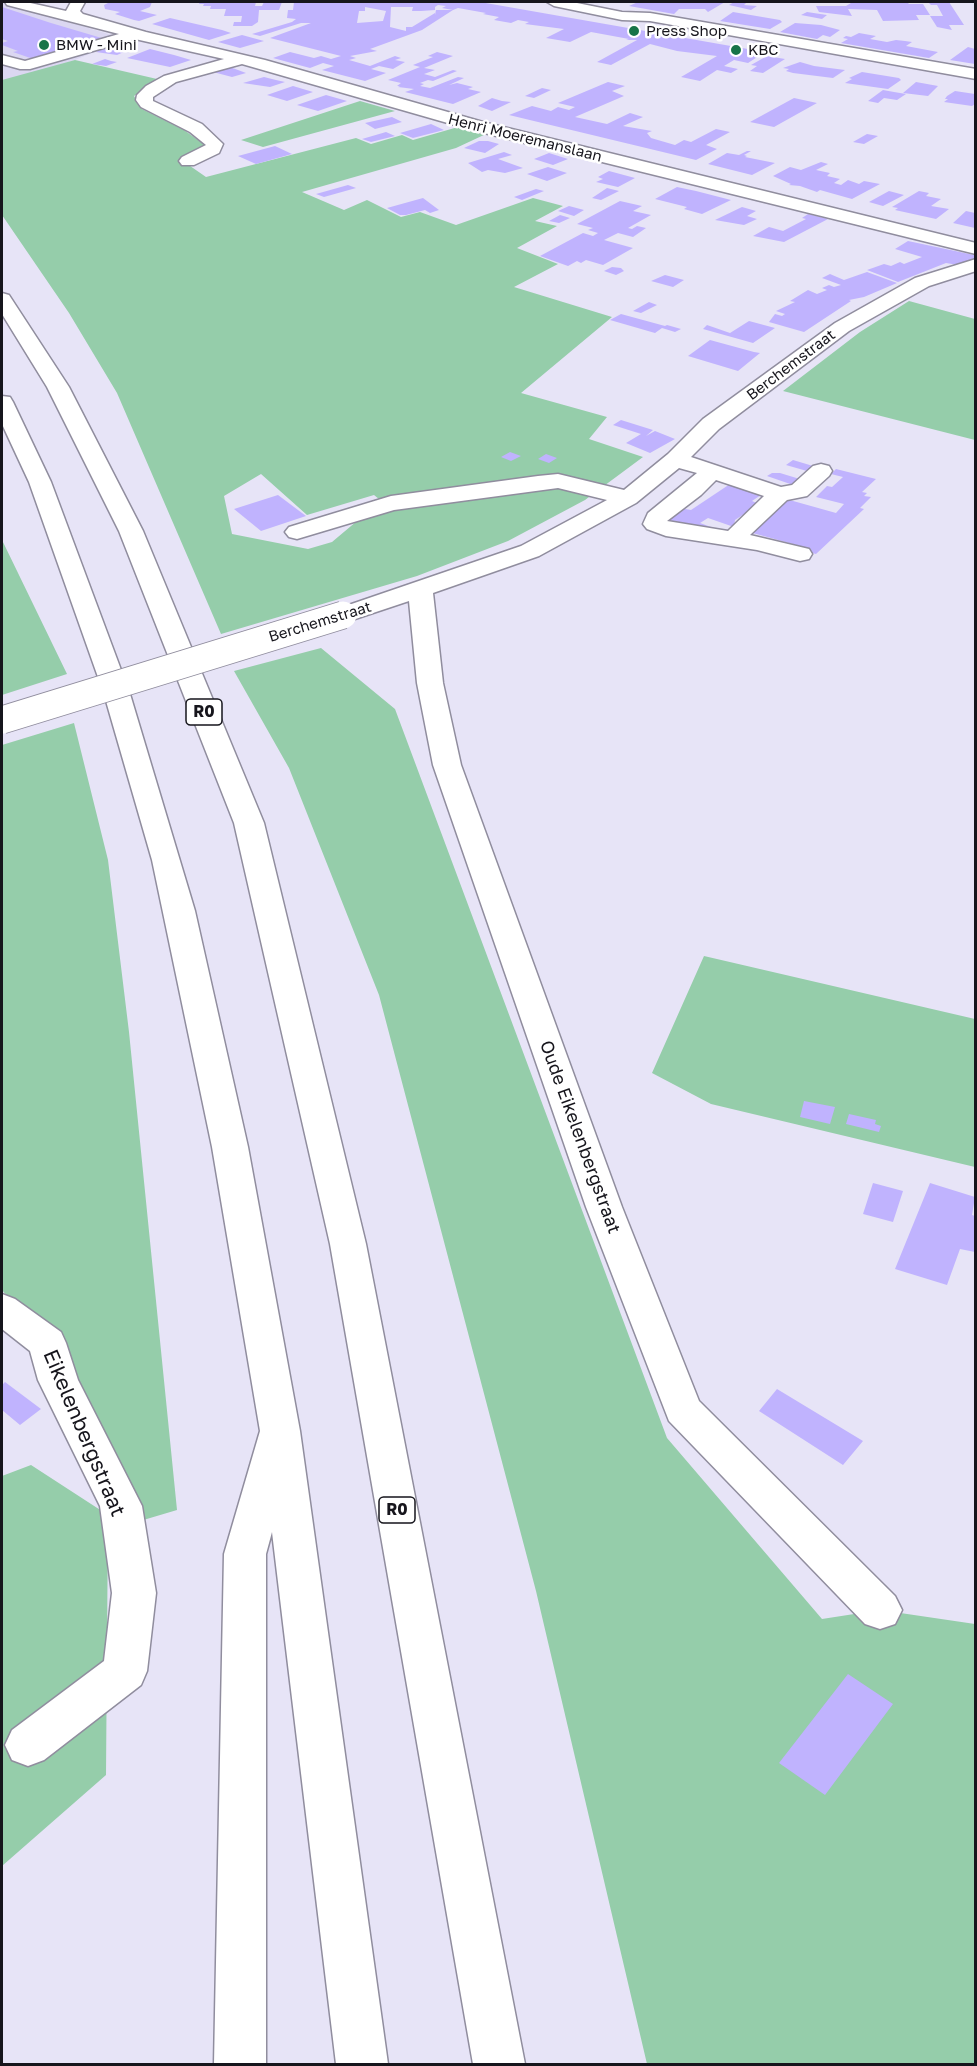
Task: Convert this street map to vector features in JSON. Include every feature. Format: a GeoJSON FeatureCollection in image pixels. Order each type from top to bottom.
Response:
{"type":"FeatureCollection","features":[{"type":"Feature","properties":{"kind":"main road","name":"Henri Moeremanslaan"},"geometry":{"type":"LineString","coordinates":[[12,2],[53,13],[78,9],[134,34],[242,58],[449,119],[975,249]]}},
{"type":"Feature","properties":{"kind":"main road"},"geometry":{"type":"LineString","coordinates":[[547,2],[622,16],[640,22],[946,72],[975,74]]}},
{"type":"Feature","properties":{"kind":"main road"},"geometry":{"type":"LineString","coordinates":[[2,59],[25,66],[134,34]]}},
{"type":"Feature","properties":{"kind":"main road"},"geometry":{"type":"LineString","coordinates":[[188,161],[213,149],[215,144],[196,128],[147,104],[144,100],[146,95],[152,88],[170,79],[242,58]]}},
{"type":"Feature","properties":{"kind":"main road"},"geometry":{"type":"LineString","coordinates":[[946,72],[975,81]]}},
{"type":"Feature","properties":{"kind":"main road","name":"Berchemstraat"},"geometry":{"type":"LineString","coordinates":[[2,720],[343,615],[530,550],[628,498],[676,459],[711,424],[842,327],[922,282],[975,265]]}},
{"type":"Feature","properties":{"kind":"main road","name":"R0"},"geometry":{"type":"LineString","coordinates":[[2,298],[58,387],[131,531],[249,823],[348,1244],[499,2064]]}},
{"type":"Feature","properties":{"kind":"main road"},"geometry":{"type":"LineString","coordinates":[[2,402],[40,482],[117,694],[167,860],[230,1147],[280,1431],[362,2064]]}},
{"type":"Feature","properties":{"kind":"main road"},"geometry":{"type":"LineString","coordinates":[[676,459],[780,494],[799,491],[821,471]]}},
{"type":"Feature","properties":{"kind":"main road"},"geometry":{"type":"LineString","coordinates":[[712,471],[693,490],[659,515],[655,524],[684,533],[758,543],[800,554]]}},
{"type":"Feature","properties":{"kind":"main road"},"geometry":{"type":"LineString","coordinates":[[297,532],[391,502],[538,483],[558,481],[628,498]]}},
{"type":"Feature","properties":{"kind":"main road"},"geometry":{"type":"LineString","coordinates":[[734,539],[744,526],[780,494]]}},
{"type":"Feature","properties":{"kind":"main road","name":"Oude Eikelenbergstraat"},"geometry":{"type":"LineString","coordinates":[[420,590],[430,683],[447,765],[604,1207],[683,1410],[880,1610]]}},
{"type":"Feature","properties":{"kind":"main road","name":"Eikelenbergstraat"},"geometry":{"type":"LineString","coordinates":[[2,1309],[47,1343],[58,1380],[121,1506],[134,1593],[125,1671],[28,1745]]}},
{"type":"Feature","properties":{"kind":"main road"},"geometry":{"type":"LineString","coordinates":[[240,2064],[245,1554],[280,1431]]}},
{"type":"Feature","properties":{"kind":"shaded area"},"geometry":{"type":"Polygon","coordinates":[[[2,2],[125,39],[75,60],[2,83],[2,2]]]}},
{"type":"Feature","properties":{"kind":"green space"},"geometry":{"type":"Polygon","coordinates":[[[75,60],[157,79],[134,96],[142,109],[184,130],[205,145],[180,159],[206,177],[356,138],[371,144],[402,135],[413,140],[458,127],[486,134],[456,148],[302,192],[344,210],[367,200],[401,217],[420,212],[456,225],[533,198],[563,206],[535,221],[557,226],[517,248],[558,264],[514,287],[612,317],[521,393],[607,417],[589,439],[643,457],[585,500],[508,541],[417,576],[221,634],[117,393],[69,313],[2,215],[2,80],[75,60]],[[261,474],[224,496],[232,534],[308,549],[332,542],[357,521],[390,508],[374,495],[307,515],[261,474]]]}},
{"type":"Feature","properties":{"kind":"green space"},"geometry":{"type":"Polygon","coordinates":[[[360,101],[395,111],[263,147],[241,140],[360,101]]]}},
{"type":"Feature","properties":{"kind":"green space"},"geometry":{"type":"Polygon","coordinates":[[[909,301],[975,319],[975,440],[783,391],[860,332],[909,301]]]}},
{"type":"Feature","properties":{"kind":"green space"},"geometry":{"type":"Polygon","coordinates":[[[2,540],[67,674],[2,695],[2,540]]]}},
{"type":"Feature","properties":{"kind":"green space"},"geometry":{"type":"Polygon","coordinates":[[[321,648],[395,709],[667,1438],[822,1619],[880,1610],[975,1624],[975,2064],[647,2064],[536,1591],[379,995],[289,768],[234,671],[321,648]]]}},
{"type":"Feature","properties":{"kind":"green space"},"geometry":{"type":"Polygon","coordinates":[[[74,723],[108,860],[129,1032],[177,1510],[140,1521],[72,1372],[2,1290],[2,745],[74,723]]]}},
{"type":"Feature","properties":{"kind":"green space"},"geometry":{"type":"Polygon","coordinates":[[[704,956],[975,1019],[975,1167],[711,1104],[652,1073],[704,956]]]}},
{"type":"Feature","properties":{"kind":"green space"},"geometry":{"type":"Polygon","coordinates":[[[31,1465],[108,1515],[106,1775],[2,1866],[2,1476],[31,1465]]]}},
{"type":"Feature","properties":{"kind":"building"},"geometry":{"type":"Polygon","coordinates":[[[110,2],[152,2],[150,7],[140,11],[157,15],[139,21],[134,20],[115,14],[120,12],[105,9],[104,5],[110,2]]]}},
{"type":"Feature","properties":{"kind":"building"},"geometry":{"type":"Polygon","coordinates":[[[200,2],[256,2],[255,6],[262,6],[264,2],[282,2],[279,10],[259,10],[258,22],[252,26],[233,26],[234,22],[241,22],[242,16],[224,16],[226,9],[210,9],[211,6],[203,6],[204,4],[199,4],[200,2]]]}},
{"type":"Feature","properties":{"kind":"building"},"geometry":{"type":"Polygon","coordinates":[[[294,2],[480,2],[765,52],[748,63],[734,60],[724,66],[738,69],[731,73],[717,70],[700,81],[681,77],[717,56],[677,51],[650,44],[611,65],[597,62],[637,40],[626,40],[629,39],[591,32],[570,42],[546,38],[564,29],[525,24],[529,22],[518,20],[511,23],[494,20],[499,17],[458,8],[422,30],[370,49],[377,51],[350,56],[356,58],[349,60],[370,66],[395,56],[401,58],[395,60],[405,62],[393,69],[379,66],[371,69],[386,73],[365,81],[322,70],[334,66],[323,63],[310,68],[273,58],[290,52],[314,58],[321,56],[331,59],[341,56],[270,38],[311,23],[301,23],[260,36],[252,34],[292,22],[296,19],[287,18],[288,10],[293,10],[294,2]],[[438,5],[435,10],[421,11],[412,11],[413,7],[391,7],[390,27],[406,31],[406,27],[412,27],[435,13],[435,15],[436,10],[453,10],[438,5]],[[365,7],[365,11],[359,11],[357,23],[383,21],[386,11],[365,7]]]}},
{"type":"Feature","properties":{"kind":"building"},"geometry":{"type":"Polygon","coordinates":[[[638,2],[725,2],[708,12],[705,9],[679,9],[674,14],[629,6],[638,2]]]}},
{"type":"Feature","properties":{"kind":"building"},"geometry":{"type":"Polygon","coordinates":[[[734,2],[747,2],[744,5],[757,6],[751,10],[729,5],[734,2]]]}},
{"type":"Feature","properties":{"kind":"building"},"geometry":{"type":"Polygon","coordinates":[[[850,2],[923,4],[930,15],[916,15],[919,20],[883,21],[877,10],[848,9],[852,16],[819,12],[816,6],[846,6],[850,2]]]}},
{"type":"Feature","properties":{"kind":"building"},"geometry":{"type":"Polygon","coordinates":[[[928,2],[949,2],[964,25],[949,25],[952,30],[937,27],[930,16],[943,16],[937,5],[931,5],[928,2]]]}},
{"type":"Feature","properties":{"kind":"building"},"geometry":{"type":"Polygon","coordinates":[[[2,7],[105,39],[36,60],[13,52],[18,51],[2,45],[8,41],[2,39],[2,7]]]}},
{"type":"Feature","properties":{"kind":"building"},"geometry":{"type":"Polygon","coordinates":[[[733,12],[782,22],[770,29],[720,21],[733,12]]]}},
{"type":"Feature","properties":{"kind":"building"},"geometry":{"type":"Polygon","coordinates":[[[807,12],[827,15],[822,19],[801,15],[807,12]]]}},
{"type":"Feature","properties":{"kind":"building"},"geometry":{"type":"Polygon","coordinates":[[[170,18],[231,33],[209,40],[152,24],[170,18]]]}},
{"type":"Feature","properties":{"kind":"building"},"geometry":{"type":"Polygon","coordinates":[[[795,23],[821,25],[840,30],[830,37],[823,35],[817,39],[780,32],[795,23]]]}},
{"type":"Feature","properties":{"kind":"building"},"geometry":{"type":"Polygon","coordinates":[[[859,33],[876,36],[870,39],[887,42],[896,40],[912,42],[906,46],[938,52],[929,58],[841,43],[848,39],[843,38],[846,36],[851,37],[859,33]]]}},
{"type":"Feature","properties":{"kind":"building"},"geometry":{"type":"Polygon","coordinates":[[[242,35],[264,41],[240,48],[218,42],[242,35]]]}},
{"type":"Feature","properties":{"kind":"building"},"geometry":{"type":"Polygon","coordinates":[[[116,43],[130,46],[122,50],[126,51],[117,55],[96,52],[116,43]]]}},
{"type":"Feature","properties":{"kind":"building"},"geometry":{"type":"Polygon","coordinates":[[[968,47],[975,49],[975,64],[950,60],[968,47]]]}},
{"type":"Feature","properties":{"kind":"building"},"geometry":{"type":"Polygon","coordinates":[[[150,49],[191,60],[170,67],[127,58],[150,49]]]}},
{"type":"Feature","properties":{"kind":"building"},"geometry":{"type":"Polygon","coordinates":[[[437,52],[453,56],[424,68],[435,70],[424,74],[435,77],[453,70],[457,71],[433,81],[420,83],[424,84],[420,86],[430,88],[458,77],[464,78],[449,85],[457,83],[473,87],[468,89],[481,92],[453,104],[405,92],[414,89],[398,87],[401,83],[388,80],[420,67],[413,65],[433,57],[428,56],[437,52]]]}},
{"type":"Feature","properties":{"kind":"building"},"geometry":{"type":"Polygon","coordinates":[[[767,56],[785,59],[763,73],[750,71],[757,66],[751,65],[767,56]]]}},
{"type":"Feature","properties":{"kind":"building"},"geometry":{"type":"Polygon","coordinates":[[[105,59],[117,62],[106,66],[92,64],[105,59]]]}},
{"type":"Feature","properties":{"kind":"building"},"geometry":{"type":"Polygon","coordinates":[[[800,62],[845,70],[833,78],[793,73],[783,68],[800,62]]]}},
{"type":"Feature","properties":{"kind":"building"},"geometry":{"type":"Polygon","coordinates":[[[230,67],[246,73],[232,77],[213,72],[230,67]]]}},
{"type":"Feature","properties":{"kind":"building"},"geometry":{"type":"Polygon","coordinates":[[[862,72],[901,80],[888,89],[845,83],[852,79],[849,78],[862,72]]]}},
{"type":"Feature","properties":{"kind":"building"},"geometry":{"type":"Polygon","coordinates":[[[264,77],[285,82],[270,87],[243,83],[264,77]]]}},
{"type":"Feature","properties":{"kind":"building"},"geometry":{"type":"Polygon","coordinates":[[[608,82],[625,86],[612,91],[624,96],[575,117],[607,124],[630,113],[643,117],[623,126],[652,131],[647,133],[651,138],[675,145],[684,140],[691,142],[716,129],[730,132],[706,145],[717,149],[696,160],[509,115],[532,106],[551,111],[558,107],[569,110],[575,107],[558,103],[608,82]]]}},
{"type":"Feature","properties":{"kind":"building"},"geometry":{"type":"Polygon","coordinates":[[[916,82],[938,86],[928,96],[903,93],[916,82]]]}},
{"type":"Feature","properties":{"kind":"building"},"geometry":{"type":"Polygon","coordinates":[[[293,86],[313,92],[287,101],[267,95],[293,86]]]}},
{"type":"Feature","properties":{"kind":"building"},"geometry":{"type":"Polygon","coordinates":[[[542,88],[551,90],[534,98],[525,96],[542,88]]]}},
{"type":"Feature","properties":{"kind":"building"},"geometry":{"type":"Polygon","coordinates":[[[883,90],[906,94],[897,100],[884,98],[878,103],[868,101],[883,90]]]}},
{"type":"Feature","properties":{"kind":"building"},"geometry":{"type":"Polygon","coordinates":[[[955,91],[975,94],[975,104],[972,106],[944,102],[948,99],[945,99],[947,96],[955,91]]]}},
{"type":"Feature","properties":{"kind":"building"},"geometry":{"type":"Polygon","coordinates":[[[326,95],[347,101],[318,111],[297,105],[326,95]]]}},
{"type":"Feature","properties":{"kind":"building"},"geometry":{"type":"Polygon","coordinates":[[[492,98],[511,102],[492,111],[478,106],[492,98]]]}},
{"type":"Feature","properties":{"kind":"building"},"geometry":{"type":"Polygon","coordinates":[[[794,98],[817,103],[774,127],[750,122],[794,98]]]}},
{"type":"Feature","properties":{"kind":"building"},"geometry":{"type":"Polygon","coordinates":[[[392,117],[402,122],[375,129],[365,123],[392,117]]]}},
{"type":"Feature","properties":{"kind":"building"},"geometry":{"type":"Polygon","coordinates":[[[431,124],[444,130],[413,138],[400,133],[431,124]]]}},
{"type":"Feature","properties":{"kind":"building"},"geometry":{"type":"Polygon","coordinates":[[[386,132],[395,136],[371,142],[362,139],[386,132]]]}},
{"type":"Feature","properties":{"kind":"building"},"geometry":{"type":"Polygon","coordinates":[[[867,134],[878,136],[864,144],[853,142],[867,134]]]}},
{"type":"Feature","properties":{"kind":"building"},"geometry":{"type":"Polygon","coordinates":[[[479,141],[499,144],[485,153],[464,148],[479,141]]]}},
{"type":"Feature","properties":{"kind":"building"},"geometry":{"type":"Polygon","coordinates":[[[275,146],[292,154],[256,164],[238,156],[275,146]]]}},
{"type":"Feature","properties":{"kind":"building"},"geometry":{"type":"Polygon","coordinates":[[[751,151],[744,155],[747,156],[745,157],[775,163],[752,175],[708,164],[727,153],[739,155],[751,151]]]}},
{"type":"Feature","properties":{"kind":"building"},"geometry":{"type":"Polygon","coordinates":[[[504,152],[512,155],[498,159],[523,168],[505,173],[488,170],[482,172],[468,163],[504,152]]]}},
{"type":"Feature","properties":{"kind":"building"},"geometry":{"type":"Polygon","coordinates":[[[549,153],[568,159],[553,165],[534,159],[549,153]]]}},
{"type":"Feature","properties":{"kind":"building"},"geometry":{"type":"Polygon","coordinates":[[[821,162],[828,164],[816,170],[830,173],[827,176],[840,179],[834,183],[841,185],[848,180],[859,184],[864,181],[880,184],[852,199],[820,190],[817,192],[789,185],[791,184],[773,176],[790,167],[801,170],[821,162]]]}},
{"type":"Feature","properties":{"kind":"building"},"geometry":{"type":"Polygon","coordinates":[[[548,167],[567,173],[547,181],[527,174],[548,167]]]}},
{"type":"Feature","properties":{"kind":"building"},"geometry":{"type":"Polygon","coordinates":[[[609,171],[635,178],[618,187],[596,182],[603,179],[598,177],[609,171]]]}},
{"type":"Feature","properties":{"kind":"building"},"geometry":{"type":"Polygon","coordinates":[[[348,185],[356,188],[324,197],[316,194],[348,185]]]}},
{"type":"Feature","properties":{"kind":"building"},"geometry":{"type":"Polygon","coordinates":[[[677,187],[731,200],[702,214],[684,209],[687,207],[655,199],[677,187]]]}},
{"type":"Feature","properties":{"kind":"building"},"geometry":{"type":"Polygon","coordinates":[[[607,188],[619,191],[601,200],[592,198],[607,188]]]}},
{"type":"Feature","properties":{"kind":"building"},"geometry":{"type":"Polygon","coordinates":[[[536,189],[544,191],[522,200],[514,197],[536,189]]]}},
{"type":"Feature","properties":{"kind":"building"},"geometry":{"type":"Polygon","coordinates":[[[889,191],[904,195],[883,206],[869,202],[889,191]]]}},
{"type":"Feature","properties":{"kind":"building"},"geometry":{"type":"Polygon","coordinates":[[[919,191],[929,193],[926,196],[941,199],[931,206],[949,209],[936,219],[895,210],[898,208],[892,207],[919,191]]]}},
{"type":"Feature","properties":{"kind":"building"},"geometry":{"type":"Polygon","coordinates":[[[423,198],[439,210],[430,213],[425,210],[400,215],[387,208],[423,198]]]}},
{"type":"Feature","properties":{"kind":"building"},"geometry":{"type":"Polygon","coordinates":[[[620,201],[642,206],[633,211],[651,215],[628,228],[632,229],[637,226],[646,228],[633,237],[618,233],[604,240],[633,248],[603,265],[586,260],[581,263],[577,261],[568,266],[540,256],[583,233],[593,236],[598,233],[588,230],[593,228],[577,224],[620,201]]]}},
{"type":"Feature","properties":{"kind":"building"},"geometry":{"type":"Polygon","coordinates":[[[569,206],[584,210],[574,216],[558,211],[569,206]]]}},
{"type":"Feature","properties":{"kind":"building"},"geometry":{"type":"Polygon","coordinates":[[[742,207],[756,211],[747,216],[757,219],[744,225],[715,220],[742,207]]]}},
{"type":"Feature","properties":{"kind":"building"},"geometry":{"type":"Polygon","coordinates":[[[966,211],[975,213],[975,228],[953,223],[966,211]]]}},
{"type":"Feature","properties":{"kind":"building"},"geometry":{"type":"Polygon","coordinates":[[[808,214],[828,219],[784,242],[753,236],[769,227],[783,231],[806,219],[802,218],[808,214]]]}},
{"type":"Feature","properties":{"kind":"building"},"geometry":{"type":"Polygon","coordinates":[[[560,215],[570,218],[559,223],[549,221],[560,215]]]}},
{"type":"Feature","properties":{"kind":"building"},"geometry":{"type":"Polygon","coordinates":[[[908,241],[974,255],[975,258],[958,265],[946,263],[898,282],[867,270],[884,264],[891,266],[900,262],[904,264],[922,257],[895,249],[908,241]]]}},
{"type":"Feature","properties":{"kind":"building"},"geometry":{"type":"Polygon","coordinates":[[[612,267],[621,268],[624,271],[616,275],[604,271],[612,267]]]}},
{"type":"Feature","properties":{"kind":"building"},"geometry":{"type":"Polygon","coordinates":[[[867,272],[897,283],[864,297],[849,300],[851,301],[804,332],[769,322],[775,314],[782,316],[785,314],[776,311],[795,302],[790,301],[808,290],[817,294],[827,290],[822,288],[829,285],[834,287],[841,285],[822,278],[830,274],[844,280],[867,272]]]}},
{"type":"Feature","properties":{"kind":"building"},"geometry":{"type":"Polygon","coordinates":[[[665,275],[684,280],[673,287],[651,281],[665,275]]]}},
{"type":"Feature","properties":{"kind":"building"},"geometry":{"type":"Polygon","coordinates":[[[649,302],[657,305],[641,313],[633,311],[649,302]]]}},
{"type":"Feature","properties":{"kind":"building"},"geometry":{"type":"Polygon","coordinates":[[[621,314],[681,329],[675,332],[662,328],[655,333],[610,320],[621,314]]]}},
{"type":"Feature","properties":{"kind":"building"},"geometry":{"type":"Polygon","coordinates":[[[749,321],[775,328],[753,343],[703,329],[707,325],[730,333],[749,321]]]}},
{"type":"Feature","properties":{"kind":"building"},"geometry":{"type":"Polygon","coordinates":[[[710,340],[760,353],[738,371],[688,356],[710,340]]]}},
{"type":"Feature","properties":{"kind":"building"},"geometry":{"type":"Polygon","coordinates":[[[621,420],[653,430],[646,436],[655,431],[675,439],[650,453],[626,443],[641,434],[613,425],[621,420]]]}},
{"type":"Feature","properties":{"kind":"building"},"geometry":{"type":"Polygon","coordinates":[[[510,452],[521,456],[511,461],[501,457],[510,452]]]}},
{"type":"Feature","properties":{"kind":"building"},"geometry":{"type":"Polygon","coordinates":[[[546,454],[557,458],[549,463],[538,459],[546,454]]]}},
{"type":"Feature","properties":{"kind":"building"},"geometry":{"type":"Polygon","coordinates":[[[793,460],[813,466],[807,471],[786,465],[793,460]]]}},
{"type":"Feature","properties":{"kind":"building"},"geometry":{"type":"Polygon","coordinates":[[[836,469],[876,479],[862,492],[867,493],[864,496],[871,497],[860,508],[864,509],[816,554],[797,549],[800,546],[749,532],[786,499],[836,513],[844,504],[816,497],[827,486],[832,487],[843,477],[831,474],[836,469]]]}},
{"type":"Feature","properties":{"kind":"building"},"geometry":{"type":"Polygon","coordinates":[[[772,473],[803,480],[796,486],[767,476],[772,473]]]}},
{"type":"Feature","properties":{"kind":"building"},"geometry":{"type":"Polygon","coordinates":[[[733,482],[764,493],[752,501],[759,504],[735,520],[734,527],[708,518],[700,523],[722,531],[698,532],[662,519],[679,508],[691,510],[733,482]]]}},
{"type":"Feature","properties":{"kind":"building"},"geometry":{"type":"Polygon","coordinates":[[[278,495],[306,516],[261,531],[234,509],[278,495]]]}},
{"type":"Feature","properties":{"kind":"building"},"geometry":{"type":"Polygon","coordinates":[[[804,1101],[835,1107],[830,1124],[800,1117],[804,1101]]]}},
{"type":"Feature","properties":{"kind":"building"},"geometry":{"type":"Polygon","coordinates":[[[849,1114],[876,1120],[875,1124],[881,1126],[879,1132],[846,1124],[849,1114]]]}},
{"type":"Feature","properties":{"kind":"building"},"geometry":{"type":"Polygon","coordinates":[[[873,1183],[903,1191],[893,1222],[863,1214],[873,1183]]]}},
{"type":"Feature","properties":{"kind":"building"},"geometry":{"type":"Polygon","coordinates":[[[930,1183],[975,1197],[972,1215],[975,1216],[975,1252],[960,1249],[947,1285],[895,1269],[930,1183]]]}},
{"type":"Feature","properties":{"kind":"building"},"geometry":{"type":"Polygon","coordinates":[[[5,1382],[41,1409],[20,1425],[2,1410],[2,1385],[5,1382]]]}},
{"type":"Feature","properties":{"kind":"building"},"geometry":{"type":"Polygon","coordinates":[[[777,1389],[863,1441],[843,1465],[759,1411],[777,1389]]]}},
{"type":"Feature","properties":{"kind":"building"},"geometry":{"type":"Polygon","coordinates":[[[848,1674],[893,1704],[825,1795],[779,1763],[848,1674]]]}},
{"type":"Feature","properties":{"kind":"place","name":"Press Shop"},"geometry":{"type":"Point","coordinates":[634,31]}},
{"type":"Feature","properties":{"kind":"place","name":"BMW - Mini"},"geometry":{"type":"Point","coordinates":[44,45]}},
{"type":"Feature","properties":{"kind":"place","name":"KBC"},"geometry":{"type":"Point","coordinates":[736,50]}}]}
